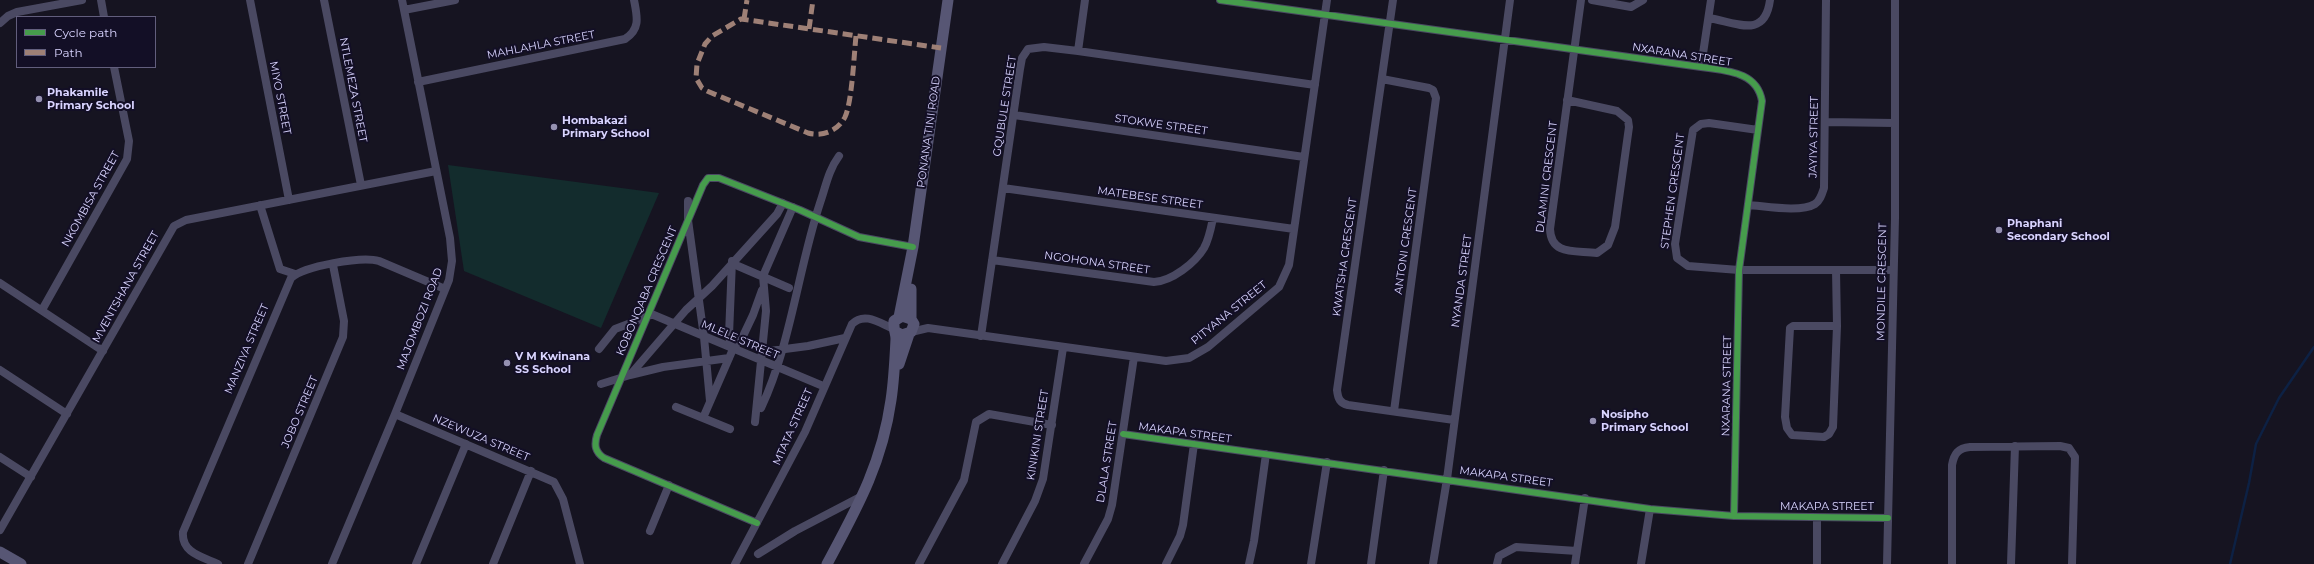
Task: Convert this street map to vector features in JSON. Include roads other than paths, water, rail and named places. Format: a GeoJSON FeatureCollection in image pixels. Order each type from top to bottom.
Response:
{"type":"FeatureCollection","features":[{"type":"Feature","properties":{"kind":"street"},"geometry":{"type":"LineString","coordinates":[[0,24],[8,16],[17,12],[82,0]]}},
{"type":"Feature","properties":{"kind":"street"},"geometry":{"type":"LineString","coordinates":[[101,0],[104,16]]}},
{"type":"Feature","properties":{"kind":"street","name":"MIYO STREET"},"geometry":{"type":"LineString","coordinates":[[250,0],[289,200]]}},
{"type":"Feature","properties":{"kind":"street","name":"NTLEMEZA STREET"},"geometry":{"type":"LineString","coordinates":[[324,0],[361,185]]}},
{"type":"Feature","properties":{"kind":"street","name":"MAJOMBOZI ROAD"},"geometry":{"type":"LineString","coordinates":[[332,564],[395,414],[451,271],[452,251],[402,0]]}},
{"type":"Feature","properties":{"kind":"street"},"geometry":{"type":"LineString","coordinates":[[404,10],[455,0]]}},
{"type":"Feature","properties":{"kind":"street","name":"MAHLAHLA STREET"},"geometry":{"type":"LineString","coordinates":[[418,82],[625,39],[632,34],[637,26],[634,0]]}},
{"type":"Feature","properties":{"kind":"street","name":"PONANA TINI ROAD"},"geometry":{"type":"LineString","coordinates":[[827,564],[863,496],[880,455],[888,423],[894,379],[896,324],[913,247],[948,0]]}},
{"type":"Feature","properties":{"kind":"street"},"geometry":{"type":"LineString","coordinates":[[1078,51],[1085,0]]}},
{"type":"Feature","properties":{"kind":"street","name":"NXARANA STREET"},"geometry":{"type":"LineString","coordinates":[[1220,0],[1701,67],[1741,74],[1752,80],[1758,88],[1762,101],[1739,270],[1734,516]]}},
{"type":"Feature","properties":{"kind":"street","name":"PITYANA STREET"},"geometry":{"type":"LineString","coordinates":[[911,326],[1166,361],[1189,358],[1208,347],[1279,287],[1289,265],[1327,0]]}},
{"type":"Feature","properties":{"kind":"street","name":"KWATSHA CRESCENT"},"geometry":{"type":"LineString","coordinates":[[1393,0],[1337,397],[1344,404],[1454,420]]}},
{"type":"Feature","properties":{"kind":"street","name":"NYANDA STREET"},"geometry":{"type":"LineString","coordinates":[[1433,564],[1447,479],[1510,0]]}},
{"type":"Feature","properties":{"kind":"street"},"geometry":{"type":"LineString","coordinates":[[1573,49],[1581,0]]}},
{"type":"Feature","properties":{"kind":"street"},"geometry":{"type":"LineString","coordinates":[[1592,0],[1631,7],[1643,0]]}},
{"type":"Feature","properties":{"kind":"street"},"geometry":{"type":"LineString","coordinates":[[1701,67],[1711,0]]}},
{"type":"Feature","properties":{"kind":"street"},"geometry":{"type":"LineString","coordinates":[[1709,18],[1753,26],[1762,22],[1769,12],[1770,0]]}},
{"type":"Feature","properties":{"kind":"street","name":"JAYIYA STREET"},"geometry":{"type":"LineString","coordinates":[[1748,205],[1801,209],[1818,201],[1824,188],[1826,122],[1826,0]]}},
{"type":"Feature","properties":{"kind":"street","name":"MONDILE CRESCENT"},"geometry":{"type":"LineString","coordinates":[[1887,564],[1893,270],[1895,0]]}},
{"type":"Feature","properties":{"kind":"street","name":"GQUBULE STREET"},"geometry":{"type":"LineString","coordinates":[[981,336],[1022,58],[1028,49],[1044,47],[1078,51],[1315,85]]}},
{"type":"Feature","properties":{"kind":"street","name":"DLAMINI CRESCENT"},"geometry":{"type":"LineString","coordinates":[[1567,100],[1617,111],[1628,120],[1629,127],[1615,227],[1608,245],[1597,253],[1563,249],[1554,245],[1550,238],[1573,49]]}},
{"type":"Feature","properties":{"kind":"street","name":"NKOMBISA STREET"},"geometry":{"type":"LineString","coordinates":[[42,310],[127,159],[129,141],[114,68]]}},
{"type":"Feature","properties":{"kind":"street","name":"ANTONI CRESCENT"},"geometry":{"type":"LineString","coordinates":[[1382,80],[1419,86],[1433,90],[1436,95],[1436,106],[1394,411]]}},
{"type":"Feature","properties":{"kind":"street","name":"STOKWE STREET"},"geometry":{"type":"LineString","coordinates":[[1014,115],[1304,157]]}},
{"type":"Feature","properties":{"kind":"street"},"geometry":{"type":"LineString","coordinates":[[1826,122],[1894,122]]}},
{"type":"Feature","properties":{"kind":"street","name":"STEPHEN CRESCENT"},"geometry":{"type":"LineString","coordinates":[[1739,270],[1683,264],[1675,254],[1675,244],[1693,130],[1701,124],[1709,123],[1758,130]]}},
{"type":"Feature","properties":{"kind":"street"},"geometry":{"type":"LineString","coordinates":[[762,408],[783,350],[815,217],[830,167],[839,156]]}},
{"type":"Feature","properties":{"kind":"street","name":"MVENTSHANA STREET"},"geometry":{"type":"LineString","coordinates":[[0,530],[174,226],[186,220],[436,171]]}},
{"type":"Feature","properties":{"kind":"street","name":"KOBONQABA CRESCENT"},"geometry":{"type":"LineString","coordinates":[[757,523],[604,458],[596,451],[597,435],[626,376],[648,313],[703,185],[711,177],[722,179],[793,207],[869,240],[913,247]]}},
{"type":"Feature","properties":{"kind":"street","name":"MATEBESE STREET"},"geometry":{"type":"LineString","coordinates":[[1003,188],[1294,229]]}},
{"type":"Feature","properties":{"kind":"street"},"geometry":{"type":"LineString","coordinates":[[688,201],[688,220],[707,361],[710,402]]}},
{"type":"Feature","properties":{"kind":"street"},"geometry":{"type":"LineString","coordinates":[[626,376],[674,324],[734,263],[777,214],[783,203]]}},
{"type":"Feature","properties":{"kind":"street"},"geometry":{"type":"LineString","coordinates":[[260,206],[280,269],[295,274],[363,259],[373,259],[445,289]]}},
{"type":"Feature","properties":{"kind":"street"},"geometry":{"type":"LineString","coordinates":[[732,349],[744,334],[753,315],[763,280],[793,207]]}},
{"type":"Feature","properties":{"kind":"street","name":"NGOHONA STREET"},"geometry":{"type":"LineString","coordinates":[[992,260],[1162,282],[1175,274],[1200,252],[1207,242],[1213,218]]}},
{"type":"Feature","properties":{"kind":"street"},"geometry":{"type":"LineString","coordinates":[[734,263],[763,280],[789,288]]}},
{"type":"Feature","properties":{"kind":"street"},"geometry":{"type":"LineString","coordinates":[[703,418],[732,349],[734,263]]}},
{"type":"Feature","properties":{"kind":"street","name":"PONANA TINI ROAD"},"geometry":{"type":"LineString","coordinates":[[894,379],[911,326],[910,264]]}},
{"type":"Feature","properties":{"kind":"street","name":"JOBO STREET"},"geometry":{"type":"LineString","coordinates":[[248,564],[343,337],[344,321],[333,265]]}},
{"type":"Feature","properties":{"kind":"street"},"geometry":{"type":"LineString","coordinates":[[1739,270],[1893,270]]}},
{"type":"Feature","properties":{"kind":"street"},"geometry":{"type":"LineString","coordinates":[[1836,270],[1837,326],[1832,427],[1829,434],[1824,437],[1792,436],[1787,428],[1785,417],[1790,328],[1793,326],[1837,326]]}},
{"type":"Feature","properties":{"kind":"street","name":"MANZIYA STREET"},"geometry":{"type":"LineString","coordinates":[[218,564],[189,550],[183,541],[183,532],[288,283],[295,274]]}},
{"type":"Feature","properties":{"kind":"street"},"geometry":{"type":"LineString","coordinates":[[755,422],[766,311],[763,280]]}},
{"type":"Feature","properties":{"kind":"street"},"geometry":{"type":"LineString","coordinates":[[0,283],[103,351]]}},
{"type":"Feature","properties":{"kind":"street"},"geometry":{"type":"LineString","coordinates":[[599,349],[615,329],[636,321],[648,313]]}},
{"type":"Feature","properties":{"kind":"street","name":"MLELE STREET"},"geometry":{"type":"LineString","coordinates":[[648,313],[823,386]]}},
{"type":"Feature","properties":{"kind":"street"},"geometry":{"type":"LineString","coordinates":[[906,316],[911,326],[902,335],[896,324],[906,316]]}},
{"type":"Feature","properties":{"kind":"street","name":"MTATA STREET"},"geometry":{"type":"LineString","coordinates":[[735,564],[793,456],[844,338],[852,324],[858,319],[896,324]]}},
{"type":"Feature","properties":{"kind":"street"},"geometry":{"type":"LineString","coordinates":[[762,352],[783,350],[844,338]]}},
{"type":"Feature","properties":{"kind":"street","name":"KINIKINI STREET"},"geometry":{"type":"LineString","coordinates":[[1002,564],[1040,490],[1052,425],[1063,348]]}},
{"type":"Feature","properties":{"kind":"street","name":"DLALA STREET"},"geometry":{"type":"LineString","coordinates":[[1084,564],[1110,512],[1134,357]]}},
{"type":"Feature","properties":{"kind":"street"},"geometry":{"type":"LineString","coordinates":[[601,384],[626,376],[729,358]]}},
{"type":"Feature","properties":{"kind":"street"},"geometry":{"type":"LineString","coordinates":[[0,370],[67,414]]}},
{"type":"Feature","properties":{"kind":"street"},"geometry":{"type":"LineString","coordinates":[[676,407],[730,429]]}},
{"type":"Feature","properties":{"kind":"street","name":"NZEWUZA STREET"},"geometry":{"type":"LineString","coordinates":[[395,414],[532,471],[493,564]]}},
{"type":"Feature","properties":{"kind":"street"},"geometry":{"type":"LineString","coordinates":[[920,564],[964,480],[976,422],[989,414],[1052,425]]}},
{"type":"Feature","properties":{"kind":"street","name":"MAKAPA STREET"},"geometry":{"type":"LineString","coordinates":[[1123,434],[1585,498],[1650,509],[1734,516],[1888,518]]}},
{"type":"Feature","properties":{"kind":"street"},"geometry":{"type":"LineString","coordinates":[[416,564],[466,444]]}},
{"type":"Feature","properties":{"kind":"street"},"geometry":{"type":"LineString","coordinates":[[1166,564],[1180,536],[1183,525],[1194,444]]}},
{"type":"Feature","properties":{"kind":"street"},"geometry":{"type":"LineString","coordinates":[[1952,564],[1952,465],[1955,455],[1964,447],[2015,446],[2065,447],[2074,454],[2072,564]]}},
{"type":"Feature","properties":{"kind":"street"},"geometry":{"type":"LineString","coordinates":[[2010,564],[2015,446]]}},
{"type":"Feature","properties":{"kind":"street"},"geometry":{"type":"LineString","coordinates":[[1249,564],[1254,541],[1266,454]]}},
{"type":"Feature","properties":{"kind":"street"},"geometry":{"type":"LineString","coordinates":[[0,457],[31,477]]}},
{"type":"Feature","properties":{"kind":"street"},"geometry":{"type":"LineString","coordinates":[[1311,564],[1327,462]]}},
{"type":"Feature","properties":{"kind":"street"},"geometry":{"type":"LineString","coordinates":[[1371,564],[1384,470]]}},
{"type":"Feature","properties":{"kind":"street"},"geometry":{"type":"LineString","coordinates":[[532,471],[554,482],[560,492],[580,564]]}},
{"type":"Feature","properties":{"kind":"street"},"geometry":{"type":"LineString","coordinates":[[650,531],[669,485]]}},
{"type":"Feature","properties":{"kind":"street"},"geometry":{"type":"LineString","coordinates":[[758,554],[795,531],[863,496]]}},
{"type":"Feature","properties":{"kind":"street"},"geometry":{"type":"LineString","coordinates":[[1575,564],[1585,498]]}},
{"type":"Feature","properties":{"kind":"street"},"geometry":{"type":"LineString","coordinates":[[1641,564],[1650,509]]}},
{"type":"Feature","properties":{"kind":"street"},"geometry":{"type":"LineString","coordinates":[[1817,518],[1817,564]]}},
{"type":"Feature","properties":{"kind":"street"},"geometry":{"type":"LineString","coordinates":[[1497,564],[1499,556],[1516,547],[1577,551]]}},
{"type":"Feature","properties":{"kind":"street"},"geometry":{"type":"LineString","coordinates":[[0,552],[21,564]]}},
{"type":"Feature","properties":{"kind":"waterway"},"geometry":{"type":"LineString","coordinates":[[2230,564],[2249,483],[2256,444],[2279,398],[2314,347]]}},
{"type":"Feature","properties":{"kind":"place","name":"Phakamile Primary School"},"geometry":{"type":"Point","coordinates":[39,99]}},
{"type":"Feature","properties":{"kind":"place","name":"Hombakazi Primary School"},"geometry":{"type":"Point","coordinates":[554,127]}},
{"type":"Feature","properties":{"kind":"place","name":"Phaphani Secondary School"},"geometry":{"type":"Point","coordinates":[1999,230]}},
{"type":"Feature","properties":{"kind":"place","name":"V M Kwinana SS School"},"geometry":{"type":"Point","coordinates":[507,363]}},
{"type":"Feature","properties":{"kind":"place","name":"Nosipho Primary School"},"geometry":{"type":"Point","coordinates":[1593,421]}}]}
